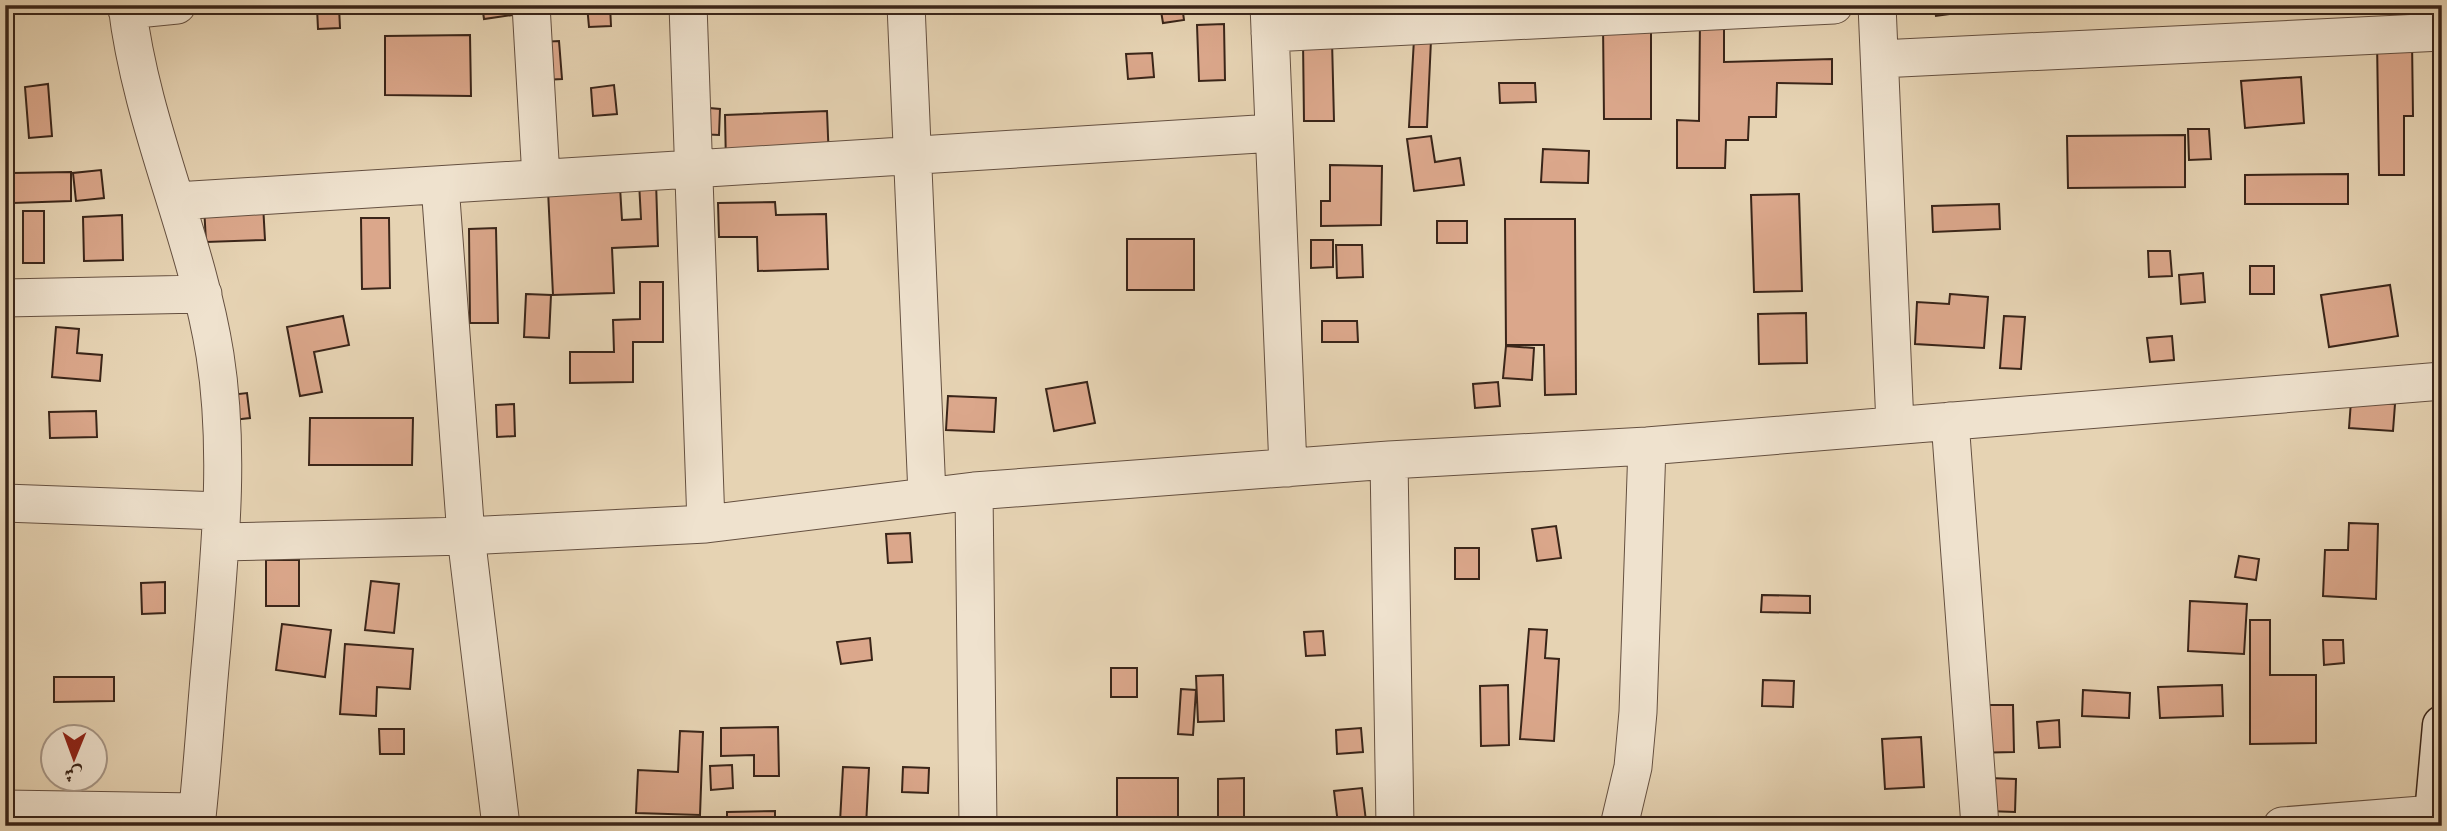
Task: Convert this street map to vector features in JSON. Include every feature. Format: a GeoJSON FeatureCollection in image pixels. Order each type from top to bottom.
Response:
{"type":"FeatureCollection","features":[{"type":"Feature","properties":{"kind":"street"},"geometry":{"type":"LineString","coordinates":[[15,815],[196,819],[220,526],[224,439],[215,356],[203,294],[140,74],[127,7],[177,5]]}},
{"type":"Feature","properties":{"kind":"street"},"geometry":{"type":"LineString","coordinates":[[531,5],[541,178]]}},
{"type":"Feature","properties":{"kind":"street"},"geometry":{"type":"LineString","coordinates":[[688,5],[706,524]]}},
{"type":"Feature","properties":{"kind":"street"},"geometry":{"type":"LineString","coordinates":[[906,5],[910,154],[927,495]]}},
{"type":"Feature","properties":{"kind":"street"},"geometry":{"type":"LineString","coordinates":[[1288,467],[1270,19],[1834,5]]}},
{"type":"Feature","properties":{"kind":"street"},"geometry":{"type":"LineString","coordinates":[[1877,5],[1895,425]]}},
{"type":"Feature","properties":{"kind":"street"},"geometry":{"type":"LineString","coordinates":[[1880,59],[2442,32]]}},
{"type":"Feature","properties":{"kind":"street"},"geometry":{"type":"LineString","coordinates":[[176,201],[695,166],[1273,133]]}},
{"type":"Feature","properties":{"kind":"street"},"geometry":{"type":"LineString","coordinates":[[440,184],[466,536],[500,826]]}},
{"type":"Feature","properties":{"kind":"street"},"geometry":{"type":"LineString","coordinates":[[5,298],[203,294]]}},
{"type":"Feature","properties":{"kind":"street"},"geometry":{"type":"LineString","coordinates":[[5,503],[220,526],[466,536],[706,524],[974,491],[1389,460],[1647,446],[2442,381]]}},
{"type":"Feature","properties":{"kind":"street"},"geometry":{"type":"LineString","coordinates":[[1950,421],[1980,826]]}},
{"type":"Feature","properties":{"kind":"street"},"geometry":{"type":"LineString","coordinates":[[1619,826],[1633,767],[1638,712],[1647,446]]}},
{"type":"Feature","properties":{"kind":"street"},"geometry":{"type":"LineString","coordinates":[[1389,460],[1395,826]]}},
{"type":"Feature","properties":{"kind":"street"},"geometry":{"type":"LineString","coordinates":[[974,491],[978,826]]}},
{"type":"Feature","properties":{"kind":"street"},"geometry":{"type":"LineString","coordinates":[[2282,826],[2434,820],[2442,725]]}},
{"type":"Feature","properties":{"kind":"building"},"geometry":{"type":"Polygon","coordinates":[[[482,5],[540,5],[541,11],[484,19],[482,5]]]}},
{"type":"Feature","properties":{"kind":"building"},"geometry":{"type":"Polygon","coordinates":[[[587,5],[610,5],[611,26],[589,27],[587,5]]]}},
{"type":"Feature","properties":{"kind":"building"},"geometry":{"type":"Polygon","coordinates":[[[1160,5],[1182,5],[1184,20],[1163,23],[1160,5]]]}},
{"type":"Feature","properties":{"kind":"building"},"geometry":{"type":"Polygon","coordinates":[[[1934,5],[1964,5],[1965,12],[1936,16],[1934,5]]]}},
{"type":"Feature","properties":{"kind":"building"},"geometry":{"type":"Polygon","coordinates":[[[339,7],[340,28],[318,29],[317,8],[339,7]]]}},
{"type":"Feature","properties":{"kind":"building"},"geometry":{"type":"Polygon","coordinates":[[[1700,18],[1724,18],[1724,62],[1832,59],[1832,84],[1777,83],[1776,117],[1749,117],[1748,140],[1726,140],[1725,168],[1677,168],[1677,120],[1699,121],[1700,18]]]}},
{"type":"Feature","properties":{"kind":"building"},"geometry":{"type":"Polygon","coordinates":[[[1224,24],[1225,80],[1199,81],[1197,25],[1224,24]]]}},
{"type":"Feature","properties":{"kind":"building"},"geometry":{"type":"Polygon","coordinates":[[[1603,24],[1651,24],[1651,119],[1604,119],[1603,24]]]}},
{"type":"Feature","properties":{"kind":"building"},"geometry":{"type":"Polygon","coordinates":[[[470,35],[471,96],[385,95],[385,36],[470,35]]]}},
{"type":"Feature","properties":{"kind":"building"},"geometry":{"type":"Polygon","coordinates":[[[1414,39],[1431,40],[1427,127],[1409,127],[1414,39]]]}},
{"type":"Feature","properties":{"kind":"building"},"geometry":{"type":"Polygon","coordinates":[[[1332,40],[1334,121],[1304,121],[1303,41],[1332,40]]]}},
{"type":"Feature","properties":{"kind":"building"},"geometry":{"type":"Polygon","coordinates":[[[2377,40],[2412,40],[2413,116],[2404,116],[2404,175],[2379,175],[2377,40]]]}},
{"type":"Feature","properties":{"kind":"building"},"geometry":{"type":"Polygon","coordinates":[[[559,41],[562,79],[544,80],[541,42],[559,41]]]}},
{"type":"Feature","properties":{"kind":"building"},"geometry":{"type":"Polygon","coordinates":[[[1152,53],[1154,77],[1128,79],[1126,54],[1152,53]]]}},
{"type":"Feature","properties":{"kind":"building"},"geometry":{"type":"Polygon","coordinates":[[[2301,77],[2304,123],[2245,128],[2241,81],[2301,77]]]}},
{"type":"Feature","properties":{"kind":"building"},"geometry":{"type":"Polygon","coordinates":[[[1499,83],[1535,83],[1536,102],[1500,103],[1499,83]]]}},
{"type":"Feature","properties":{"kind":"building"},"geometry":{"type":"Polygon","coordinates":[[[48,84],[52,136],[29,138],[25,87],[48,84]]]}},
{"type":"Feature","properties":{"kind":"building"},"geometry":{"type":"Polygon","coordinates":[[[614,85],[617,114],[593,116],[591,88],[614,85]]]}},
{"type":"Feature","properties":{"kind":"building"},"geometry":{"type":"Polygon","coordinates":[[[698,107],[720,109],[719,135],[697,134],[698,107]]]}},
{"type":"Feature","properties":{"kind":"building"},"geometry":{"type":"Polygon","coordinates":[[[827,111],[829,161],[726,165],[725,115],[827,111]]]}},
{"type":"Feature","properties":{"kind":"building"},"geometry":{"type":"Polygon","coordinates":[[[2188,129],[2209,129],[2211,159],[2189,160],[2188,129]]]}},
{"type":"Feature","properties":{"kind":"building"},"geometry":{"type":"Polygon","coordinates":[[[2185,135],[2185,187],[2068,188],[2067,136],[2185,135]]]}},
{"type":"Feature","properties":{"kind":"building"},"geometry":{"type":"Polygon","coordinates":[[[1431,136],[1435,162],[1460,158],[1464,185],[1414,191],[1407,139],[1431,136]]]}},
{"type":"Feature","properties":{"kind":"building"},"geometry":{"type":"Polygon","coordinates":[[[1543,149],[1589,151],[1588,183],[1541,182],[1543,149]]]}},
{"type":"Feature","properties":{"kind":"building"},"geometry":{"type":"Polygon","coordinates":[[[1330,165],[1382,166],[1381,225],[1321,226],[1321,201],[1330,201],[1330,165]]]}},
{"type":"Feature","properties":{"kind":"building"},"geometry":{"type":"Polygon","coordinates":[[[101,170],[104,198],[76,201],[73,173],[101,170]]]}},
{"type":"Feature","properties":{"kind":"building"},"geometry":{"type":"Polygon","coordinates":[[[5,171],[10,171],[11,260],[5,260],[5,171]]]}},
{"type":"Feature","properties":{"kind":"building"},"geometry":{"type":"Polygon","coordinates":[[[71,172],[71,201],[13,203],[12,173],[71,172]]]}},
{"type":"Feature","properties":{"kind":"building"},"geometry":{"type":"Polygon","coordinates":[[[2348,174],[2348,204],[2245,204],[2245,175],[2348,174]]]}},
{"type":"Feature","properties":{"kind":"building"},"geometry":{"type":"Polygon","coordinates":[[[656,181],[658,246],[612,248],[614,293],[553,295],[548,190],[620,187],[622,220],[641,219],[639,182],[656,181]]]}},
{"type":"Feature","properties":{"kind":"building"},"geometry":{"type":"Polygon","coordinates":[[[1799,194],[1802,291],[1754,292],[1751,195],[1799,194]]]}},
{"type":"Feature","properties":{"kind":"building"},"geometry":{"type":"Polygon","coordinates":[[[775,202],[776,215],[826,214],[828,269],[758,271],[757,237],[719,237],[718,203],[775,202]]]}},
{"type":"Feature","properties":{"kind":"building"},"geometry":{"type":"Polygon","coordinates":[[[263,204],[265,240],[206,242],[204,206],[263,204]]]}},
{"type":"Feature","properties":{"kind":"building"},"geometry":{"type":"Polygon","coordinates":[[[1999,204],[2000,229],[1933,232],[1932,206],[1999,204]]]}},
{"type":"Feature","properties":{"kind":"building"},"geometry":{"type":"Polygon","coordinates":[[[23,211],[44,211],[44,263],[23,263],[23,211]]]}},
{"type":"Feature","properties":{"kind":"building"},"geometry":{"type":"Polygon","coordinates":[[[122,215],[123,260],[84,261],[83,217],[122,215]]]}},
{"type":"Feature","properties":{"kind":"building"},"geometry":{"type":"Polygon","coordinates":[[[361,218],[389,218],[390,288],[362,289],[361,218]]]}},
{"type":"Feature","properties":{"kind":"building"},"geometry":{"type":"Polygon","coordinates":[[[1505,219],[1575,219],[1576,394],[1545,395],[1544,345],[1506,345],[1505,219]]]}},
{"type":"Feature","properties":{"kind":"building"},"geometry":{"type":"Polygon","coordinates":[[[1437,221],[1467,221],[1467,243],[1437,243],[1437,221]]]}},
{"type":"Feature","properties":{"kind":"building"},"geometry":{"type":"Polygon","coordinates":[[[496,228],[498,323],[470,323],[469,229],[496,228]]]}},
{"type":"Feature","properties":{"kind":"building"},"geometry":{"type":"Polygon","coordinates":[[[1127,239],[1194,239],[1194,290],[1127,290],[1127,239]]]}},
{"type":"Feature","properties":{"kind":"building"},"geometry":{"type":"Polygon","coordinates":[[[1311,240],[1333,240],[1333,267],[1311,268],[1311,240]]]}},
{"type":"Feature","properties":{"kind":"building"},"geometry":{"type":"Polygon","coordinates":[[[1336,245],[1362,245],[1363,277],[1337,278],[1336,245]]]}},
{"type":"Feature","properties":{"kind":"building"},"geometry":{"type":"Polygon","coordinates":[[[2148,251],[2170,251],[2172,276],[2149,277],[2148,251]]]}},
{"type":"Feature","properties":{"kind":"building"},"geometry":{"type":"Polygon","coordinates":[[[2250,266],[2274,266],[2274,294],[2250,294],[2250,266]]]}},
{"type":"Feature","properties":{"kind":"building"},"geometry":{"type":"Polygon","coordinates":[[[2203,273],[2205,302],[2181,304],[2179,275],[2203,273]]]}},
{"type":"Feature","properties":{"kind":"building"},"geometry":{"type":"Polygon","coordinates":[[[640,282],[663,282],[663,342],[633,342],[633,382],[570,383],[570,352],[614,352],[613,320],[640,319],[640,282]]]}},
{"type":"Feature","properties":{"kind":"building"},"geometry":{"type":"Polygon","coordinates":[[[2390,285],[2398,336],[2329,347],[2321,295],[2390,285]]]}},
{"type":"Feature","properties":{"kind":"building"},"geometry":{"type":"Polygon","coordinates":[[[526,294],[551,295],[549,338],[524,337],[526,294]]]}},
{"type":"Feature","properties":{"kind":"building"},"geometry":{"type":"Polygon","coordinates":[[[1950,294],[1988,297],[1984,348],[1915,344],[1917,302],[1949,304],[1950,294]]]}},
{"type":"Feature","properties":{"kind":"building"},"geometry":{"type":"Polygon","coordinates":[[[1806,313],[1807,363],[1759,364],[1758,314],[1806,313]]]}},
{"type":"Feature","properties":{"kind":"building"},"geometry":{"type":"Polygon","coordinates":[[[343,316],[349,345],[314,352],[322,392],[300,396],[287,327],[343,316]]]}},
{"type":"Feature","properties":{"kind":"building"},"geometry":{"type":"Polygon","coordinates":[[[2004,316],[2025,317],[2021,369],[2000,368],[2004,316]]]}},
{"type":"Feature","properties":{"kind":"building"},"geometry":{"type":"Polygon","coordinates":[[[1322,321],[1357,321],[1358,342],[1322,342],[1322,321]]]}},
{"type":"Feature","properties":{"kind":"building"},"geometry":{"type":"Polygon","coordinates":[[[56,327],[79,329],[77,353],[102,355],[100,381],[52,377],[56,327]]]}},
{"type":"Feature","properties":{"kind":"building"},"geometry":{"type":"Polygon","coordinates":[[[2172,336],[2174,360],[2150,362],[2147,338],[2172,336]]]}},
{"type":"Feature","properties":{"kind":"building"},"geometry":{"type":"Polygon","coordinates":[[[1506,346],[1534,348],[1532,380],[1503,378],[1506,346]]]}},
{"type":"Feature","properties":{"kind":"building"},"geometry":{"type":"Polygon","coordinates":[[[1087,382],[1095,423],[1054,431],[1046,389],[1087,382]]]}},
{"type":"Feature","properties":{"kind":"building"},"geometry":{"type":"Polygon","coordinates":[[[1498,382],[1500,406],[1475,408],[1473,384],[1498,382]]]}},
{"type":"Feature","properties":{"kind":"building"},"geometry":{"type":"Polygon","coordinates":[[[247,393],[250,418],[224,421],[222,396],[247,393]]]}},
{"type":"Feature","properties":{"kind":"building"},"geometry":{"type":"Polygon","coordinates":[[[948,396],[996,398],[994,432],[946,430],[948,396]]]}},
{"type":"Feature","properties":{"kind":"building"},"geometry":{"type":"Polygon","coordinates":[[[2351,401],[2395,404],[2393,431],[2349,428],[2351,401]]]}},
{"type":"Feature","properties":{"kind":"building"},"geometry":{"type":"Polygon","coordinates":[[[514,404],[515,436],[497,437],[496,405],[514,404]]]}},
{"type":"Feature","properties":{"kind":"building"},"geometry":{"type":"Polygon","coordinates":[[[96,411],[97,437],[50,438],[49,412],[96,411]]]}},
{"type":"Feature","properties":{"kind":"building"},"geometry":{"type":"Polygon","coordinates":[[[310,418],[413,418],[412,465],[309,465],[310,418]]]}},
{"type":"Feature","properties":{"kind":"building"},"geometry":{"type":"Polygon","coordinates":[[[2349,523],[2378,524],[2376,599],[2323,596],[2325,550],[2348,550],[2349,523]]]}},
{"type":"Feature","properties":{"kind":"building"},"geometry":{"type":"Polygon","coordinates":[[[1556,526],[1561,558],[1537,561],[1532,529],[1556,526]]]}},
{"type":"Feature","properties":{"kind":"building"},"geometry":{"type":"Polygon","coordinates":[[[910,533],[912,562],[888,563],[886,534],[910,533]]]}},
{"type":"Feature","properties":{"kind":"building"},"geometry":{"type":"Polygon","coordinates":[[[1455,548],[1479,548],[1479,579],[1455,579],[1455,548]]]}},
{"type":"Feature","properties":{"kind":"building"},"geometry":{"type":"Polygon","coordinates":[[[2239,556],[2259,559],[2256,580],[2235,577],[2239,556]]]}},
{"type":"Feature","properties":{"kind":"building"},"geometry":{"type":"Polygon","coordinates":[[[266,560],[299,560],[299,606],[266,606],[266,560]]]}},
{"type":"Feature","properties":{"kind":"building"},"geometry":{"type":"Polygon","coordinates":[[[371,581],[399,584],[394,633],[365,630],[371,581]]]}},
{"type":"Feature","properties":{"kind":"building"},"geometry":{"type":"Polygon","coordinates":[[[165,582],[165,613],[142,614],[141,583],[165,582]]]}},
{"type":"Feature","properties":{"kind":"building"},"geometry":{"type":"Polygon","coordinates":[[[1762,595],[1810,596],[1810,613],[1761,612],[1762,595]]]}},
{"type":"Feature","properties":{"kind":"building"},"geometry":{"type":"Polygon","coordinates":[[[2190,601],[2247,604],[2244,654],[2188,651],[2190,601]]]}},
{"type":"Feature","properties":{"kind":"building"},"geometry":{"type":"Polygon","coordinates":[[[2250,620],[2270,620],[2270,675],[2316,675],[2316,743],[2250,744],[2250,620]]]}},
{"type":"Feature","properties":{"kind":"building"},"geometry":{"type":"Polygon","coordinates":[[[282,624],[331,630],[325,677],[276,670],[282,624]]]}},
{"type":"Feature","properties":{"kind":"building"},"geometry":{"type":"Polygon","coordinates":[[[1529,629],[1547,630],[1545,658],[1559,659],[1554,741],[1520,739],[1529,629]]]}},
{"type":"Feature","properties":{"kind":"building"},"geometry":{"type":"Polygon","coordinates":[[[1323,631],[1325,655],[1306,656],[1304,632],[1323,631]]]}},
{"type":"Feature","properties":{"kind":"building"},"geometry":{"type":"Polygon","coordinates":[[[870,638],[872,660],[841,664],[837,642],[870,638]]]}},
{"type":"Feature","properties":{"kind":"building"},"geometry":{"type":"Polygon","coordinates":[[[2323,640],[2343,640],[2344,663],[2324,665],[2323,640]]]}},
{"type":"Feature","properties":{"kind":"building"},"geometry":{"type":"Polygon","coordinates":[[[345,644],[413,649],[410,689],[377,687],[376,716],[340,714],[345,644]]]}},
{"type":"Feature","properties":{"kind":"building"},"geometry":{"type":"Polygon","coordinates":[[[1111,668],[1137,668],[1137,697],[1111,697],[1111,668]]]}},
{"type":"Feature","properties":{"kind":"building"},"geometry":{"type":"Polygon","coordinates":[[[1223,675],[1224,721],[1198,722],[1196,676],[1223,675]]]}},
{"type":"Feature","properties":{"kind":"building"},"geometry":{"type":"Polygon","coordinates":[[[54,677],[114,677],[114,701],[54,702],[54,677]]]}},
{"type":"Feature","properties":{"kind":"building"},"geometry":{"type":"Polygon","coordinates":[[[1763,680],[1794,681],[1793,707],[1762,706],[1763,680]]]}},
{"type":"Feature","properties":{"kind":"building"},"geometry":{"type":"Polygon","coordinates":[[[1508,685],[1509,745],[1481,746],[1480,686],[1508,685]]]}},
{"type":"Feature","properties":{"kind":"building"},"geometry":{"type":"Polygon","coordinates":[[[2222,685],[2223,716],[2160,718],[2158,687],[2222,685]]]}},
{"type":"Feature","properties":{"kind":"building"},"geometry":{"type":"Polygon","coordinates":[[[1181,689],[1196,690],[1193,735],[1178,734],[1181,689]]]}},
{"type":"Feature","properties":{"kind":"building"},"geometry":{"type":"Polygon","coordinates":[[[2083,690],[2130,693],[2129,718],[2082,716],[2083,690]]]}},
{"type":"Feature","properties":{"kind":"building"},"geometry":{"type":"Polygon","coordinates":[[[1969,705],[2013,705],[2014,752],[1969,753],[1969,705]]]}},
{"type":"Feature","properties":{"kind":"building"},"geometry":{"type":"Polygon","coordinates":[[[2059,720],[2060,747],[2039,748],[2037,722],[2059,720]]]}},
{"type":"Feature","properties":{"kind":"building"},"geometry":{"type":"Polygon","coordinates":[[[778,727],[779,776],[754,776],[754,755],[721,756],[721,728],[778,727]]]}},
{"type":"Feature","properties":{"kind":"building"},"geometry":{"type":"Polygon","coordinates":[[[1361,728],[1363,752],[1337,754],[1336,730],[1361,728]]]}},
{"type":"Feature","properties":{"kind":"building"},"geometry":{"type":"Polygon","coordinates":[[[379,729],[404,729],[404,754],[380,754],[379,729]]]}},
{"type":"Feature","properties":{"kind":"building"},"geometry":{"type":"Polygon","coordinates":[[[680,731],[703,732],[700,815],[636,813],[638,770],[678,772],[680,731]]]}},
{"type":"Feature","properties":{"kind":"building"},"geometry":{"type":"Polygon","coordinates":[[[1921,737],[1924,787],[1885,789],[1882,739],[1921,737]]]}},
{"type":"Feature","properties":{"kind":"building"},"geometry":{"type":"Polygon","coordinates":[[[732,765],[733,788],[711,790],[710,766],[732,765]]]}},
{"type":"Feature","properties":{"kind":"building"},"geometry":{"type":"Polygon","coordinates":[[[843,767],[869,768],[866,826],[808,826],[808,820],[840,822],[843,767]]]}},
{"type":"Feature","properties":{"kind":"building"},"geometry":{"type":"Polygon","coordinates":[[[903,767],[929,768],[928,793],[902,792],[903,767]]]}},
{"type":"Feature","properties":{"kind":"building"},"geometry":{"type":"Polygon","coordinates":[[[1117,778],[1178,778],[1178,826],[1117,826],[1117,778]]]}},
{"type":"Feature","properties":{"kind":"building"},"geometry":{"type":"Polygon","coordinates":[[[1244,778],[1244,826],[1218,826],[1218,779],[1244,778]]]}},
{"type":"Feature","properties":{"kind":"building"},"geometry":{"type":"Polygon","coordinates":[[[1988,778],[2016,779],[2015,812],[1987,811],[1988,778]]]}},
{"type":"Feature","properties":{"kind":"building"},"geometry":{"type":"Polygon","coordinates":[[[1362,788],[1366,821],[1338,824],[1334,791],[1362,788]]]}},
{"type":"Feature","properties":{"kind":"building"},"geometry":{"type":"Polygon","coordinates":[[[775,811],[775,826],[727,826],[727,812],[775,811]]]}}]}
